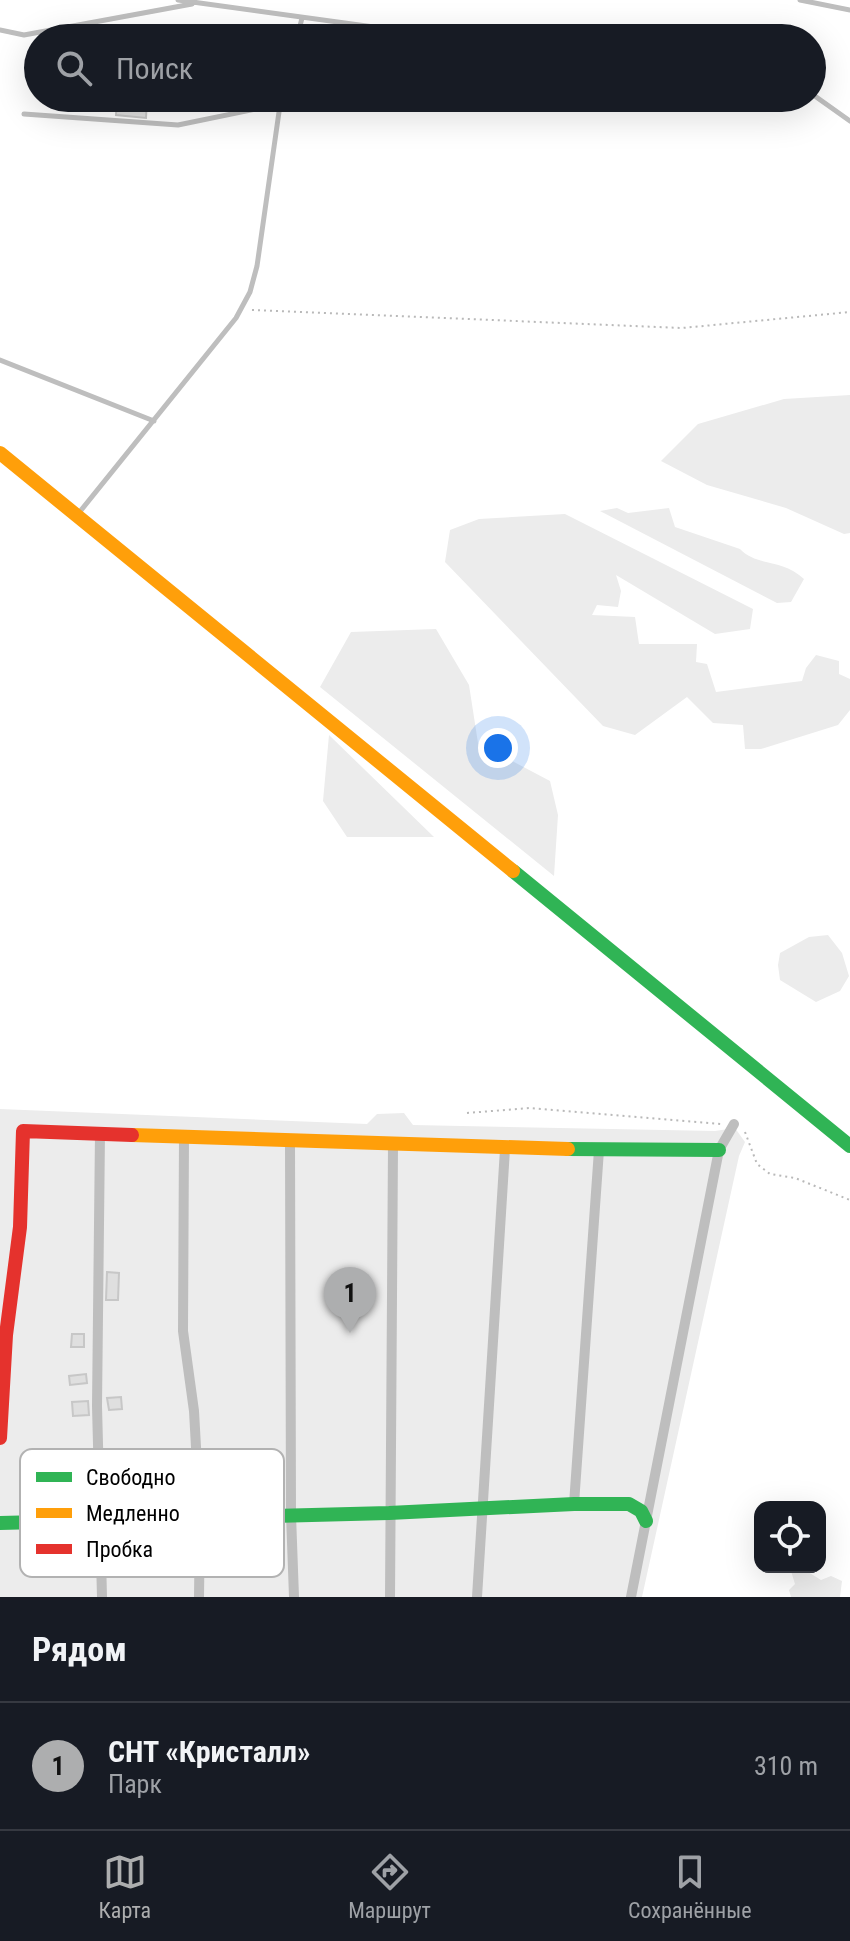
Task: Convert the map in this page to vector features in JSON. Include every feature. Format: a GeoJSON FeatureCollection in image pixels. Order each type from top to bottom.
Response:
{"type":"FeatureCollection","features":[{"type":"Feature","properties":{"kind":"street"},"geometry":{"type":"LineString","coordinates":[[0,453],[850,1146]]}},
{"type":"Feature","properties":{"kind":"street"},"geometry":{"type":"LineString","coordinates":[[631,1597],[719,1150],[734,1124]]}},
{"type":"Feature","properties":{"kind":"street"},"geometry":{"type":"LineString","coordinates":[[0,1438],[6,1335],[20,1227],[23,1131],[505,1149],[719,1150]]}},
{"type":"Feature","properties":{"kind":"street"},"geometry":{"type":"LineString","coordinates":[[98,1449],[100,1133]]}},
{"type":"Feature","properties":{"kind":"street"},"geometry":{"type":"LineString","coordinates":[[184,1138],[183,1331],[196,1449]]}},
{"type":"Feature","properties":{"kind":"street"},"geometry":{"type":"LineString","coordinates":[[290,1143],[294,1597]]}},
{"type":"Feature","properties":{"kind":"street"},"geometry":{"type":"LineString","coordinates":[[390,1597],[393,1145]]}},
{"type":"Feature","properties":{"kind":"street"},"geometry":{"type":"LineString","coordinates":[[477,1597],[505,1149]]}},
{"type":"Feature","properties":{"kind":"street"},"geometry":{"type":"LineString","coordinates":[[574,1504],[599,1150]]}},
{"type":"Feature","properties":{"kind":"street"},"geometry":{"type":"LineString","coordinates":[[284,1515],[629,1504],[641,1511],[646,1521]]}},
{"type":"Feature","properties":{"kind":"street"},"geometry":{"type":"LineString","coordinates":[[0,1523],[20,1523]]}},
{"type":"Feature","properties":{"kind":"street"},"geometry":{"type":"LineString","coordinates":[[101,1577],[102,1597]]}},
{"type":"Feature","properties":{"kind":"street"},"geometry":{"type":"LineString","coordinates":[[199,1577],[199,1597]]}},
{"type":"Feature","properties":{"kind":"lane"},"geometry":{"type":"LineString","coordinates":[[178,0],[348,24]]}},
{"type":"Feature","properties":{"kind":"lane"},"geometry":{"type":"LineString","coordinates":[[800,0],[850,10]]}},
{"type":"Feature","properties":{"kind":"lane"},"geometry":{"type":"LineString","coordinates":[[83,24],[196,3]]}},
{"type":"Feature","properties":{"kind":"lane"},"geometry":{"type":"LineString","coordinates":[[300,24],[302,18]]}},
{"type":"Feature","properties":{"kind":"lane"},"geometry":{"type":"LineString","coordinates":[[0,30],[24,35]]}},
{"type":"Feature","properties":{"kind":"lane"},"geometry":{"type":"LineString","coordinates":[[826,104],[850,121]]}},
{"type":"Feature","properties":{"kind":"lane"},"geometry":{"type":"LineString","coordinates":[[24,114],[178,125],[234,112]]}},
{"type":"Feature","properties":{"kind":"lane"},"geometry":{"type":"LineString","coordinates":[[77,515],[154,421],[240,310],[250,292],[257,266],[279,112]]}},
{"type":"Feature","properties":{"kind":"lane"},"geometry":{"type":"LineString","coordinates":[[0,360],[154,421]]}},
{"type":"Feature","properties":{"kind":"path"},"geometry":{"type":"LineString","coordinates":[[240,310],[682,328],[850,312]]}},
{"type":"Feature","properties":{"kind":"path"},"geometry":{"type":"LineString","coordinates":[[467,1113],[530,1108],[734,1124],[746,1133],[757,1164],[770,1174],[795,1178],[850,1200]]}},
{"type":"Feature","properties":{"kind":"shaded area"},"geometry":{"type":"Polygon","coordinates":[[[850,395],[850,533],[844,534],[786,508],[707,485],[661,461],[698,424],[784,399],[850,395]]]}},
{"type":"Feature","properties":{"kind":"shaded area"},"geometry":{"type":"Polygon","coordinates":[[[617,508],[628,513],[669,508],[675,527],[740,549],[754,558],[796,572],[804,579],[791,602],[777,603],[600,511],[617,508]]]}},
{"type":"Feature","properties":{"kind":"shaded area"},"geometry":{"type":"Polygon","coordinates":[[[565,514],[753,609],[750,629],[715,634],[616,575],[621,591],[618,607],[597,605],[592,615],[635,617],[639,644],[697,644],[696,662],[707,664],[716,692],[802,681],[806,668],[816,655],[839,661],[839,674],[850,679],[850,710],[838,725],[761,749],[745,749],[743,725],[713,723],[687,697],[635,735],[603,726],[445,562],[450,530],[479,519],[565,514]]]}},
{"type":"Feature","properties":{"kind":"shaded area"},"geometry":{"type":"Polygon","coordinates":[[[436,629],[469,685],[478,743],[550,781],[558,815],[554,876],[320,687],[351,632],[436,629]]]}},
{"type":"Feature","properties":{"kind":"shaded area"},"geometry":{"type":"Polygon","coordinates":[[[329,735],[434,837],[347,837],[323,801],[329,735]]]}},
{"type":"Feature","properties":{"kind":"shaded area"},"geometry":{"type":"Polygon","coordinates":[[[828,935],[842,953],[849,976],[840,991],[816,1002],[780,980],[780,953],[809,937],[828,935]]]}},
{"type":"Feature","properties":{"kind":"shaded area"},"geometry":{"type":"Polygon","coordinates":[[[0,1109],[367,1124],[377,1114],[404,1113],[413,1125],[715,1131],[735,1128],[745,1142],[739,1156],[642,1597],[0,1597],[0,1109]]]}},
{"type":"Feature","properties":{"kind":"shaded area"},"geometry":{"type":"Polygon","coordinates":[[[792,1573],[810,1573],[821,1580],[831,1576],[842,1581],[840,1597],[791,1597],[789,1590],[795,1584],[792,1573]]]}},
{"type":"Feature","properties":{"kind":"building"},"geometry":{"type":"Polygon","coordinates":[[[116,112],[146,112],[146,118],[116,115],[116,112]]]}},
{"type":"Feature","properties":{"kind":"building"},"geometry":{"type":"Polygon","coordinates":[[[107,1272],[119,1273],[118,1300],[106,1300],[107,1272]]]}},
{"type":"Feature","properties":{"kind":"building"},"geometry":{"type":"Polygon","coordinates":[[[72,1334],[84,1334],[84,1347],[71,1347],[72,1334]]]}},
{"type":"Feature","properties":{"kind":"building"},"geometry":{"type":"Polygon","coordinates":[[[86,1374],[87,1383],[70,1385],[69,1376],[86,1374]]]}},
{"type":"Feature","properties":{"kind":"building"},"geometry":{"type":"Polygon","coordinates":[[[121,1397],[122,1409],[109,1410],[107,1398],[121,1397]]]}},
{"type":"Feature","properties":{"kind":"building"},"geometry":{"type":"Polygon","coordinates":[[[88,1401],[89,1415],[73,1416],[72,1402],[88,1401]]]}},
{"type":"Feature","properties":{"kind":"traffic: fast"},"geometry":{"type":"LineString","coordinates":[[513,871],[850,1146]]}},
{"type":"Feature","properties":{"kind":"traffic: fast"},"geometry":{"type":"LineString","coordinates":[[568,1149],[719,1150]]}},
{"type":"Feature","properties":{"kind":"traffic: fast"},"geometry":{"type":"LineString","coordinates":[[284,1516],[629,1504],[641,1511],[646,1521]]}},
{"type":"Feature","properties":{"kind":"traffic: fast"},"geometry":{"type":"LineString","coordinates":[[0,1523],[20,1522]]}},
{"type":"Feature","properties":{"kind":"traffic: slow"},"geometry":{"type":"LineString","coordinates":[[0,453],[513,871]]}},
{"type":"Feature","properties":{"kind":"traffic: slow"},"geometry":{"type":"LineString","coordinates":[[132,1135],[568,1149]]}},
{"type":"Feature","properties":{"kind":"traffic: jam"},"geometry":{"type":"LineString","coordinates":[[0,1438],[6,1335],[20,1227],[23,1131],[132,1135]]}},
{"type":"Feature","properties":{"kind":"place","name":"СНТ «Кристалл»"},"geometry":{"type":"Point","coordinates":[350,1333]}}]}
